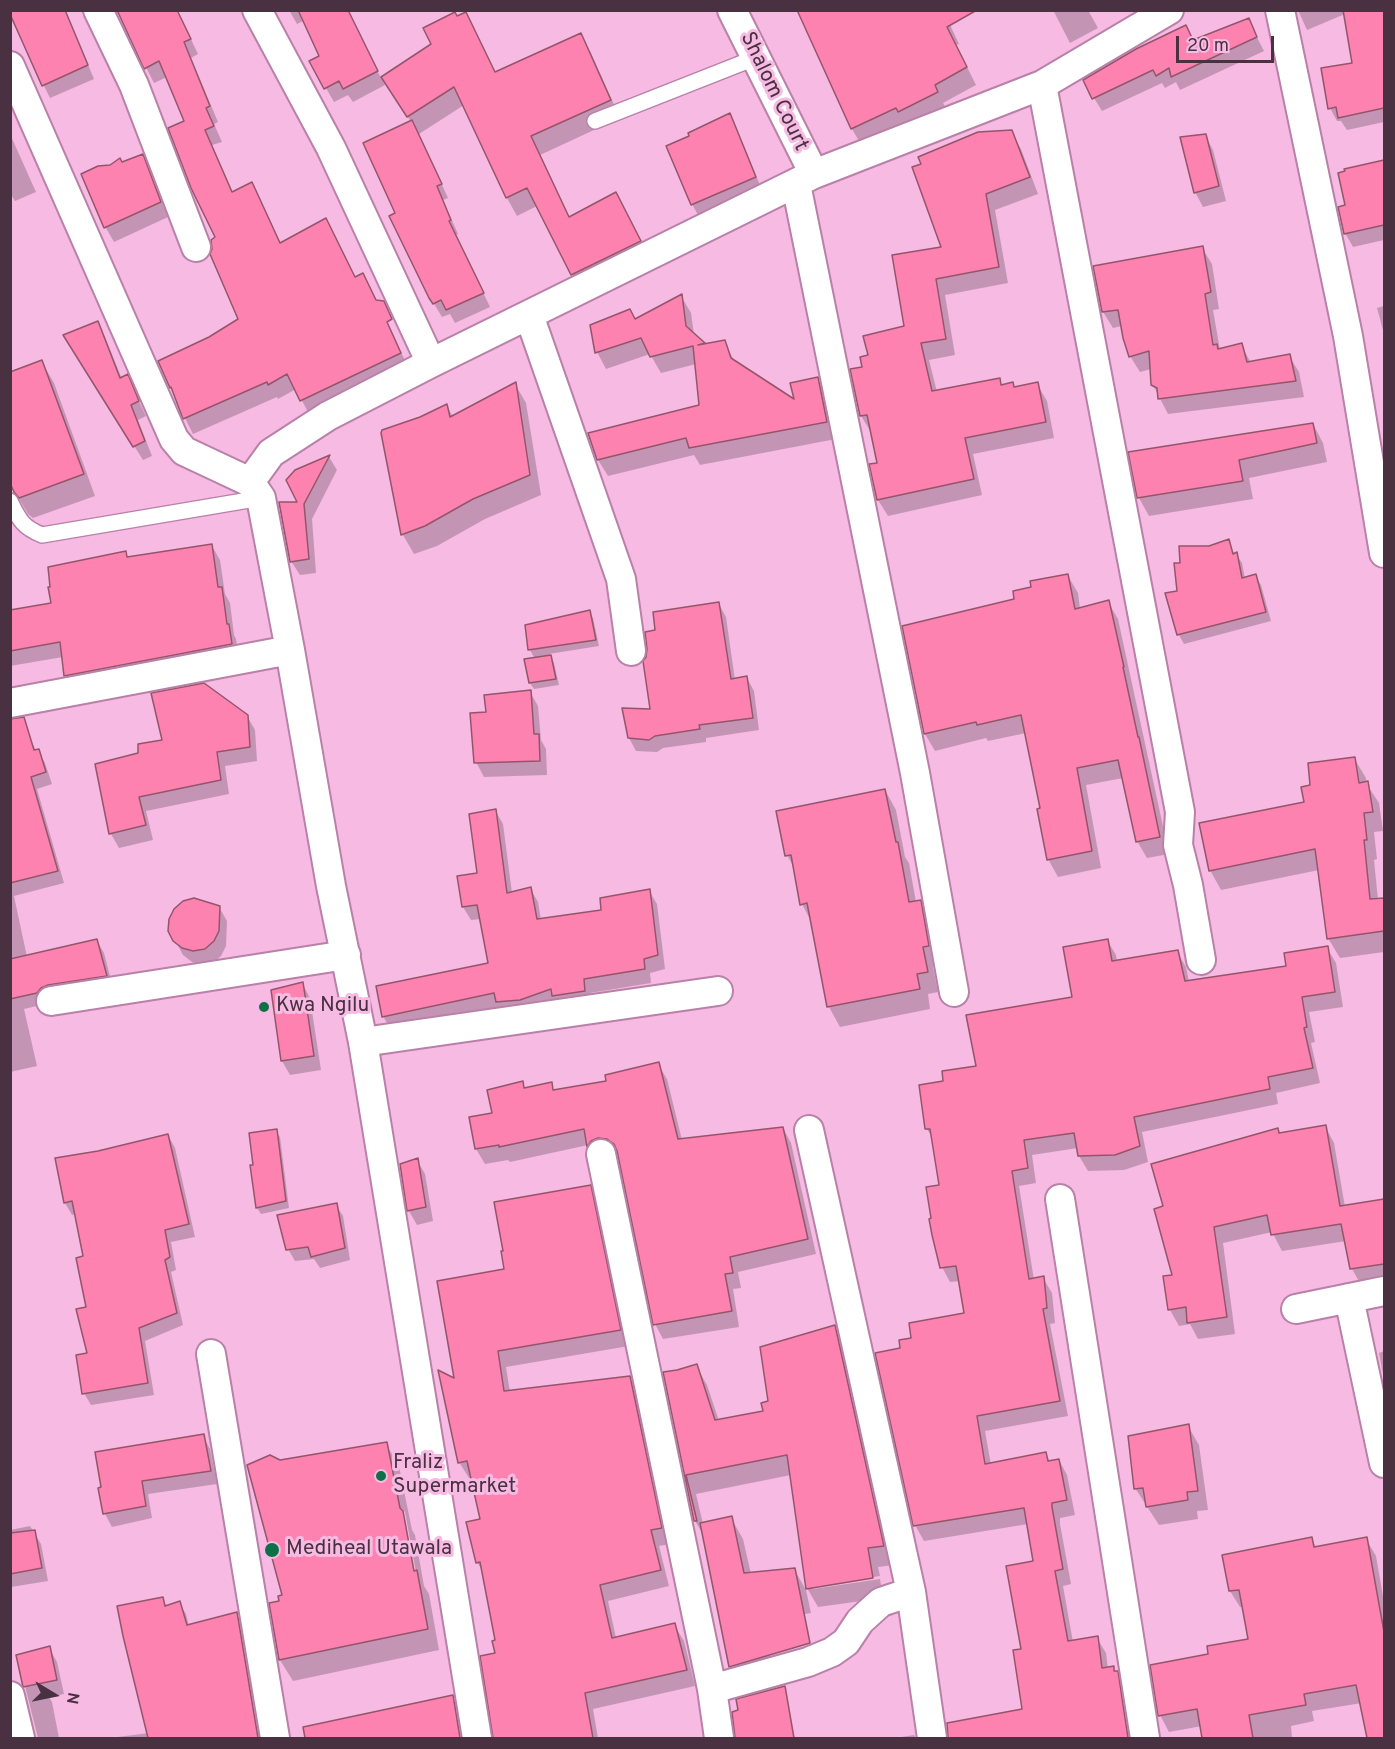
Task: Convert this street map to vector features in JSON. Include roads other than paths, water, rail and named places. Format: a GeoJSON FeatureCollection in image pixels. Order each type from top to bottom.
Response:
{"type":"FeatureCollection","features":[{"type":"Feature","properties":{"kind":"street"},"geometry":{"type":"LineString","coordinates":[[98,10],[134,85],[196,247]]}},
{"type":"Feature","properties":{"kind":"street"},"geometry":{"type":"LineString","coordinates":[[257,10],[331,148],[431,363]]}},
{"type":"Feature","properties":{"kind":"street","name":"Shalom Court"},"geometry":{"type":"LineString","coordinates":[[732,10],[755,58],[805,179],[954,992]]}},
{"type":"Feature","properties":{"kind":"street"},"geometry":{"type":"LineString","coordinates":[[477,1738],[363,1042],[331,886],[290,650],[255,490],[271,453],[328,416],[805,179],[1042,85],[1170,10]]}},
{"type":"Feature","properties":{"kind":"street"},"geometry":{"type":"LineString","coordinates":[[1280,10],[1348,336],[1384,553]]}},
{"type":"Feature","properties":{"kind":"street"},"geometry":{"type":"LineString","coordinates":[[10,66],[174,439],[184,451],[255,490]]}},
{"type":"Feature","properties":{"kind":"street"},"geometry":{"type":"LineString","coordinates":[[1042,85],[1180,812],[1178,845],[1188,885],[1201,960]]}},
{"type":"Feature","properties":{"kind":"street"},"geometry":{"type":"LineString","coordinates":[[529,315],[621,579],[631,651]]}},
{"type":"Feature","properties":{"kind":"street"},"geometry":{"type":"LineString","coordinates":[[10,703],[290,650]]}},
{"type":"Feature","properties":{"kind":"street"},"geometry":{"type":"LineString","coordinates":[[51,1001],[346,955]]}},
{"type":"Feature","properties":{"kind":"street"},"geometry":{"type":"LineString","coordinates":[[363,1042],[718,991]]}},
{"type":"Feature","properties":{"kind":"street"},"geometry":{"type":"LineString","coordinates":[[809,1130],[911,1592],[932,1738]]}},
{"type":"Feature","properties":{"kind":"street"},"geometry":{"type":"LineString","coordinates":[[601,1154],[712,1689],[718,1738]]}},
{"type":"Feature","properties":{"kind":"street"},"geometry":{"type":"LineString","coordinates":[[1060,1199],[1145,1738]]}},
{"type":"Feature","properties":{"kind":"street"},"geometry":{"type":"LineString","coordinates":[[1296,1309],[1384,1291]]}},
{"type":"Feature","properties":{"kind":"street"},"geometry":{"type":"LineString","coordinates":[[1349,1298],[1384,1463]]}},
{"type":"Feature","properties":{"kind":"street"},"geometry":{"type":"LineString","coordinates":[[211,1354],[275,1738]]}},
{"type":"Feature","properties":{"kind":"street"},"geometry":{"type":"LineString","coordinates":[[712,1689],[808,1662],[832,1652],[846,1642],[860,1621],[881,1602],[911,1592]]}},
{"type":"Feature","properties":{"kind":"street"},"geometry":{"type":"LineString","coordinates":[[10,1696],[20,1738]]}},
{"type":"Feature","properties":{"kind":"lane"},"geometry":{"type":"LineString","coordinates":[[595,121],[755,58]]}},
{"type":"Feature","properties":{"kind":"lane"},"geometry":{"type":"LineString","coordinates":[[10,501],[20,521],[29,530],[42,535],[255,490]]}},
{"type":"Feature","properties":{"kind":"place","name":"Kwa Ngilu"},"geometry":{"type":"Point","coordinates":[264,1007]}},
{"type":"Feature","properties":{"kind":"place","name":"Fraliz Supermarket"},"geometry":{"type":"Point","coordinates":[381,1476]}},
{"type":"Feature","properties":{"kind":"place","name":"Mediheal Utawala"},"geometry":{"type":"Point","coordinates":[272,1550]}}]}
